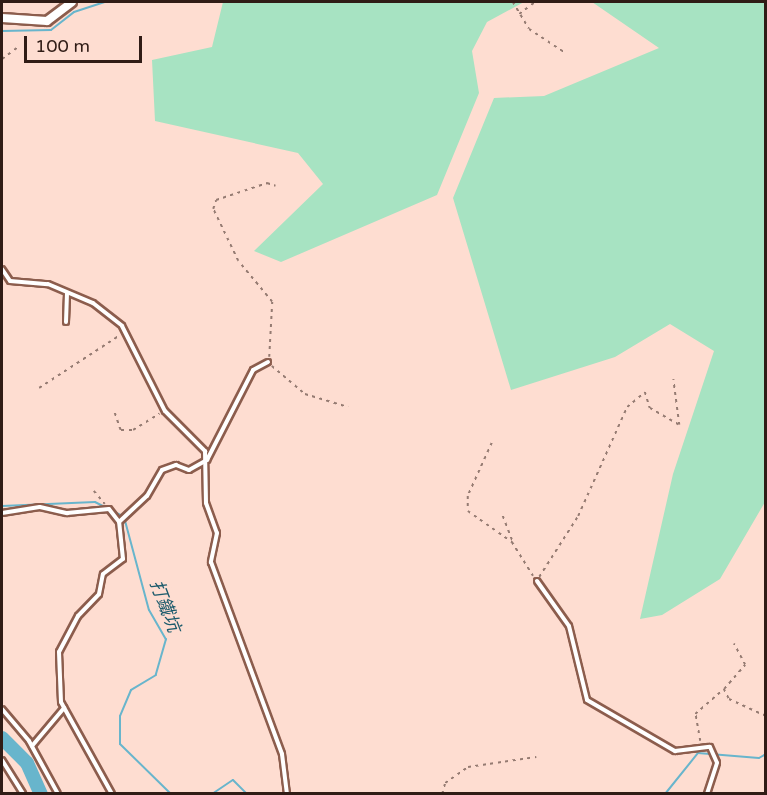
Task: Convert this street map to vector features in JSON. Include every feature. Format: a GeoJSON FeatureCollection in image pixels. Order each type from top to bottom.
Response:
{"type":"FeatureCollection","features":[{"type":"Feature","properties":{"kind":"street"},"geometry":{"type":"LineString","coordinates":[[2,18],[47,21],[72,2]]}},
{"type":"Feature","properties":{"kind":"lane"},"geometry":{"type":"LineString","coordinates":[[2,269],[10,280],[48,284],[93,303],[126,332],[165,411],[207,460]]}},
{"type":"Feature","properties":{"kind":"lane"},"geometry":{"type":"LineString","coordinates":[[66,322],[67,293]]}},
{"type":"Feature","properties":{"kind":"lane"},"geometry":{"type":"LineString","coordinates":[[268,362],[253,370],[207,460],[206,502],[217,533],[211,562],[282,754],[287,794]]}},
{"type":"Feature","properties":{"kind":"lane"},"geometry":{"type":"LineString","coordinates":[[119,522],[147,496],[162,470],[176,465],[189,470],[207,460]]}},
{"type":"Feature","properties":{"kind":"lane"},"geometry":{"type":"LineString","coordinates":[[2,513],[40,507],[68,513],[110,509],[119,522],[123,559],[103,574],[99,594],[78,616],[59,652],[64,708],[112,794]]}},
{"type":"Feature","properties":{"kind":"lane"},"geometry":{"type":"LineString","coordinates":[[537,581],[569,626],[588,700],[675,751],[710,747],[717,763],[707,794]]}},
{"type":"Feature","properties":{"kind":"lane"},"geometry":{"type":"LineString","coordinates":[[32,746],[64,708]]}},
{"type":"Feature","properties":{"kind":"lane"},"geometry":{"type":"LineString","coordinates":[[2,709],[32,746],[58,794]]}},
{"type":"Feature","properties":{"kind":"lane"},"geometry":{"type":"LineString","coordinates":[[2,760],[23,794]]}},
{"type":"Feature","properties":{"kind":"path"},"geometry":{"type":"LineString","coordinates":[[513,2],[529,29],[564,52]]}},
{"type":"Feature","properties":{"kind":"path"},"geometry":{"type":"LineString","coordinates":[[519,14],[535,2]]}},
{"type":"Feature","properties":{"kind":"path"},"geometry":{"type":"LineString","coordinates":[[2,59],[18,47]]}},
{"type":"Feature","properties":{"kind":"path"},"geometry":{"type":"LineString","coordinates":[[276,186],[267,183],[216,200],[213,209],[238,261],[272,302],[268,362],[305,394],[348,407]]}},
{"type":"Feature","properties":{"kind":"path"},"geometry":{"type":"LineString","coordinates":[[39,388],[126,332]]}},
{"type":"Feature","properties":{"kind":"path"},"geometry":{"type":"LineString","coordinates":[[503,516],[512,542],[537,581],[578,516],[627,407],[645,392],[650,408],[679,425],[672,380]]}},
{"type":"Feature","properties":{"kind":"path"},"geometry":{"type":"LineString","coordinates":[[115,412],[121,430],[133,430],[165,411]]}},
{"type":"Feature","properties":{"kind":"path"},"geometry":{"type":"LineString","coordinates":[[492,443],[468,496],[468,511],[512,542]]}},
{"type":"Feature","properties":{"kind":"path"},"geometry":{"type":"LineString","coordinates":[[94,491],[110,509]]}},
{"type":"Feature","properties":{"kind":"path"},"geometry":{"type":"LineString","coordinates":[[699,747],[695,714],[724,689],[745,665],[734,644]]}},
{"type":"Feature","properties":{"kind":"path"},"geometry":{"type":"LineString","coordinates":[[724,689],[729,699],[765,716]]}},
{"type":"Feature","properties":{"kind":"path"},"geometry":{"type":"LineString","coordinates":[[442,794],[445,783],[468,766],[536,757]]}},
{"type":"Feature","properties":{"kind":"green space"},"geometry":{"type":"Polygon","coordinates":[[[223,2],[524,2],[487,22],[472,51],[479,93],[437,195],[281,262],[254,251],[323,184],[298,153],[155,121],[152,60],[212,47],[223,2]]]}},
{"type":"Feature","properties":{"kind":"green space"},"geometry":{"type":"Polygon","coordinates":[[[592,2],[765,2],[765,502],[720,579],[662,615],[640,619],[673,474],[714,351],[670,324],[615,357],[511,390],[453,198],[494,98],[544,96],[659,48],[592,2]]]}},
{"type":"Feature","properties":{"kind":"waterway"},"geometry":{"type":"LineString","coordinates":[[2,31],[51,30],[74,12],[105,2]]}},
{"type":"Feature","properties":{"kind":"waterway","name":"打鐵坑"},"geometry":{"type":"LineString","coordinates":[[2,506],[95,502],[124,517],[149,610],[166,639],[156,675],[131,690],[120,716],[120,744],[171,794]]}},
{"type":"Feature","properties":{"kind":"waterway"},"geometry":{"type":"LineString","coordinates":[[2,738],[27,763],[41,794]]}},
{"type":"Feature","properties":{"kind":"waterway"},"geometry":{"type":"LineString","coordinates":[[665,794],[698,753],[759,758],[766,754]]}},
{"type":"Feature","properties":{"kind":"waterway","name":"打鐵坑"},"geometry":{"type":"LineString","coordinates":[[212,794],[233,780],[247,794]]}}]}
